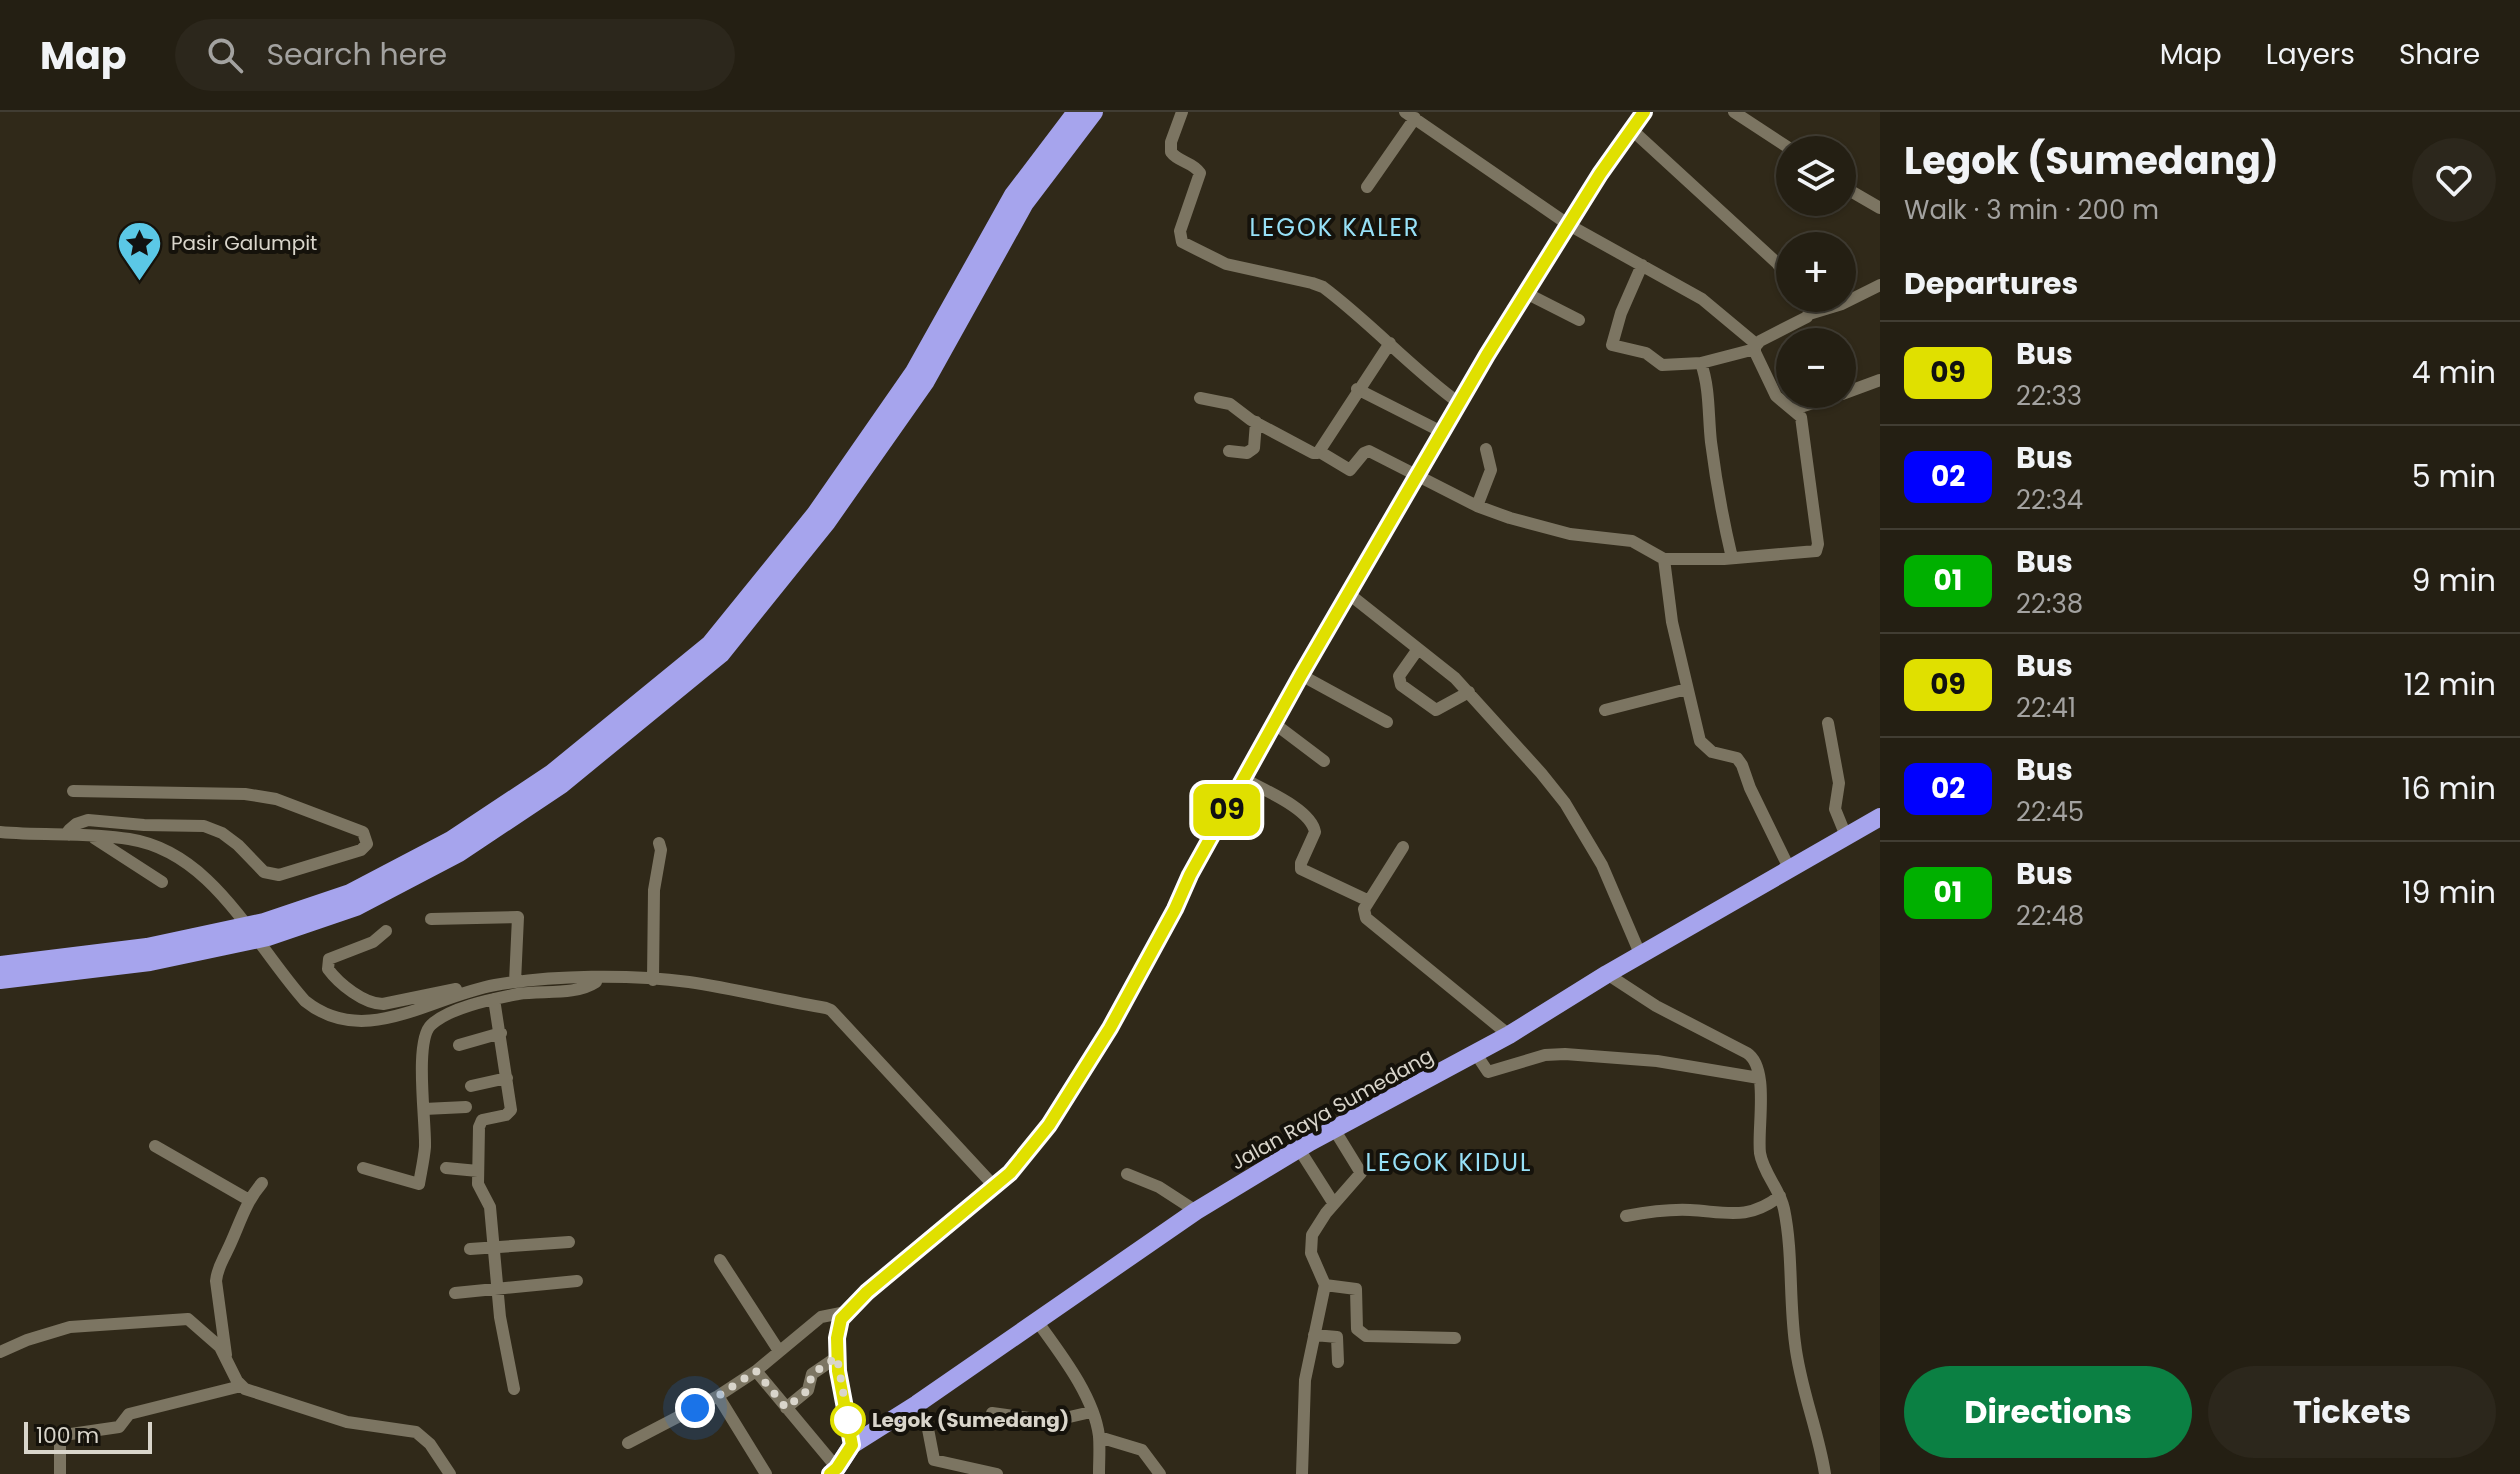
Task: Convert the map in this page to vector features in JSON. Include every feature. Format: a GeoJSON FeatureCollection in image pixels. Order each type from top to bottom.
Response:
{"type":"FeatureCollection","features":[{"type":"Feature","properties":{"kind":"highway"},"geometry":{"type":"LineString","coordinates":[[0,965],[176,941],[264,922],[350,893],[451,840],[552,773],[710,644],[816,513],[914,372],[1013,195],[1076,112]]}},
{"type":"Feature","properties":{"kind":"highway"},"geometry":{"type":"LineString","coordinates":[[0,980],[150,962],[268,937],[356,907],[459,853],[561,785],[721,654],[827,522],[926,381],[1025,203],[1094,112]]}},
{"type":"Feature","properties":{"kind":"highway","name":"Jalan Raya Sumedang"},"geometry":{"type":"LineString","coordinates":[[833,1471],[852,1445],[917,1404],[1196,1211],[1334,1129],[1509,1035],[1607,974],[1880,817]]}},
{"type":"Feature","properties":{"kind":"street"},"geometry":{"type":"LineString","coordinates":[[1182,112],[1171,142],[1171,152],[1195,166],[1200,173],[1180,231],[1182,242],[1226,264],[1323,287],[1390,343],[1427,380],[1459,403]]}},
{"type":"Feature","properties":{"kind":"street"},"geometry":{"type":"LineString","coordinates":[[852,1445],[837,1357],[838,1328],[846,1312],[995,1187],[1038,1141],[1098,1048],[1301,675],[1459,403],[1600,174],[1644,112]]}},
{"type":"Feature","properties":{"kind":"street"},"geometry":{"type":"LineString","coordinates":[[1734,112],[1776,140]]}},
{"type":"Feature","properties":{"kind":"street"},"geometry":{"type":"LineString","coordinates":[[1200,398],[1230,404],[1256,422],[1350,470],[1369,451],[1477,506],[1570,534],[1632,541],[1664,559],[1809,554],[1818,548],[1801,417],[1776,396],[1756,346],[1702,299],[1569,225],[1410,115],[1367,187]]}},
{"type":"Feature","properties":{"kind":"street"},"geometry":{"type":"LineString","coordinates":[[1631,129],[1776,262]]}},
{"type":"Feature","properties":{"kind":"street"},"geometry":{"type":"LineString","coordinates":[[1856,194],[1880,208]]}},
{"type":"Feature","properties":{"kind":"street"},"geometry":{"type":"LineString","coordinates":[[1642,265],[1621,313],[1612,345],[1646,353],[1662,365],[1701,363],[1756,346],[1809,314],[1842,304],[1880,285]]}},
{"type":"Feature","properties":{"kind":"street"},"geometry":{"type":"LineString","coordinates":[[1526,293],[1579,320]]}},
{"type":"Feature","properties":{"kind":"street"},"geometry":{"type":"LineString","coordinates":[[1320,452],[1357,389],[1390,343]]}},
{"type":"Feature","properties":{"kind":"street"},"geometry":{"type":"LineString","coordinates":[[1701,363],[1708,394],[1719,495],[1732,558]]}},
{"type":"Feature","properties":{"kind":"street"},"geometry":{"type":"LineString","coordinates":[[1856,389],[1880,380]]}},
{"type":"Feature","properties":{"kind":"street"},"geometry":{"type":"LineString","coordinates":[[1357,389],[1442,432]]}},
{"type":"Feature","properties":{"kind":"street"},"geometry":{"type":"LineString","coordinates":[[1229,451],[1247,453],[1254,448],[1256,422]]}},
{"type":"Feature","properties":{"kind":"street"},"geometry":{"type":"LineString","coordinates":[[1477,506],[1491,470],[1486,449]]}},
{"type":"Feature","properties":{"kind":"street"},"geometry":{"type":"LineString","coordinates":[[1664,559],[1672,622],[1700,741],[1712,752],[1737,758],[1742,765],[1790,870]]}},
{"type":"Feature","properties":{"kind":"street"},"geometry":{"type":"LineString","coordinates":[[1349,594],[1469,692],[1565,803],[1602,865],[1641,956]]}},
{"type":"Feature","properties":{"kind":"street"},"geometry":{"type":"LineString","coordinates":[[1418,649],[1399,676],[1401,685],[1436,710],[1469,692]]}},
{"type":"Feature","properties":{"kind":"street"},"geometry":{"type":"LineString","coordinates":[[1301,675],[1387,722]]}},
{"type":"Feature","properties":{"kind":"street"},"geometry":{"type":"LineString","coordinates":[[1605,710],[1687,689]]}},
{"type":"Feature","properties":{"kind":"street"},"geometry":{"type":"LineString","coordinates":[[1828,723],[1839,783],[1835,809],[1846,836]]}},
{"type":"Feature","properties":{"kind":"street"},"geometry":{"type":"LineString","coordinates":[[1275,724],[1324,761]]}},
{"type":"Feature","properties":{"kind":"street"},"geometry":{"type":"LineString","coordinates":[[1244,779],[1282,799],[1312,821],[1315,832],[1301,869],[1369,901]]}},
{"type":"Feature","properties":{"kind":"street"},"geometry":{"type":"LineString","coordinates":[[69,835],[69,830],[76,824],[88,820],[204,826],[222,833],[238,845],[264,872],[279,875],[361,850],[367,844],[363,832],[276,799],[245,794],[73,791]]}},
{"type":"Feature","properties":{"kind":"street"},"geometry":{"type":"LineString","coordinates":[[0,832],[128,839],[173,853],[196,868],[305,1001],[322,1015],[363,1023],[392,1017],[467,991],[515,982],[599,977],[685,982],[831,1010],[995,1187]]}},
{"type":"Feature","properties":{"kind":"street"},"geometry":{"type":"LineString","coordinates":[[91,836],[162,882]]}},
{"type":"Feature","properties":{"kind":"street"},"geometry":{"type":"LineString","coordinates":[[653,980],[654,890],[661,850],[659,843]]}},
{"type":"Feature","properties":{"kind":"street"},"geometry":{"type":"LineString","coordinates":[[1403,847],[1364,909],[1366,918],[1509,1035]]}},
{"type":"Feature","properties":{"kind":"street"},"geometry":{"type":"LineString","coordinates":[[431,919],[518,917],[515,982]]}},
{"type":"Feature","properties":{"kind":"street"},"geometry":{"type":"LineString","coordinates":[[386,931],[373,942],[329,959],[328,969],[335,978],[374,1004],[450,989],[467,991]]}},
{"type":"Feature","properties":{"kind":"street"},"geometry":{"type":"LineString","coordinates":[[1607,974],[1656,1006],[1752,1056],[1758,1068],[1760,1157],[1780,1196],[1786,1220],[1801,1383],[1815,1426],[1825,1474]]}},
{"type":"Feature","properties":{"kind":"street"},"geometry":{"type":"LineString","coordinates":[[363,1168],[419,1184],[425,1147],[422,1057],[430,1026],[458,1010],[494,999],[595,985],[599,977]]}},
{"type":"Feature","properties":{"kind":"street"},"geometry":{"type":"LineString","coordinates":[[494,999],[511,1110],[506,1115],[482,1120],[479,1127],[478,1184],[490,1207],[500,1317],[514,1389]]}},
{"type":"Feature","properties":{"kind":"street"},"geometry":{"type":"LineString","coordinates":[[459,1045],[501,1033]]}},
{"type":"Feature","properties":{"kind":"street"},"geometry":{"type":"LineString","coordinates":[[1476,1054],[1487,1072],[1545,1055],[1565,1054],[1672,1063],[1759,1078]]}},
{"type":"Feature","properties":{"kind":"street"},"geometry":{"type":"LineString","coordinates":[[471,1086],[507,1078]]}},
{"type":"Feature","properties":{"kind":"street"},"geometry":{"type":"LineString","coordinates":[[424,1109],[466,1107]]}},
{"type":"Feature","properties":{"kind":"street"},"geometry":{"type":"LineString","coordinates":[[1302,1474],[1305,1380],[1325,1285],[1311,1253],[1311,1244],[1317,1225],[1361,1173],[1334,1129]]}},
{"type":"Feature","properties":{"kind":"street"},"geometry":{"type":"LineString","coordinates":[[155,1146],[249,1200]]}},
{"type":"Feature","properties":{"kind":"street"},"geometry":{"type":"LineString","coordinates":[[1299,1149],[1334,1204]]}},
{"type":"Feature","properties":{"kind":"street"},"geometry":{"type":"LineString","coordinates":[[446,1168],[478,1171]]}},
{"type":"Feature","properties":{"kind":"street"},"geometry":{"type":"LineString","coordinates":[[1127,1174],[1159,1187],[1196,1211]]}},
{"type":"Feature","properties":{"kind":"street"},"geometry":{"type":"LineString","coordinates":[[241,1386],[226,1355],[217,1268],[249,1200],[262,1183]]}},
{"type":"Feature","properties":{"kind":"street"},"geometry":{"type":"LineString","coordinates":[[1626,1216],[1678,1210],[1743,1214],[1765,1208],[1780,1196]]}},
{"type":"Feature","properties":{"kind":"street"},"geometry":{"type":"LineString","coordinates":[[470,1249],[569,1242]]}},
{"type":"Feature","properties":{"kind":"street"},"geometry":{"type":"LineString","coordinates":[[720,1260],[779,1351]]}},
{"type":"Feature","properties":{"kind":"street"},"geometry":{"type":"LineString","coordinates":[[455,1293],[577,1281]]}},
{"type":"Feature","properties":{"kind":"street"},"geometry":{"type":"LineString","coordinates":[[1325,1285],[1356,1289],[1356,1325],[1360,1333],[1366,1336],[1455,1338]]}},
{"type":"Feature","properties":{"kind":"street"},"geometry":{"type":"LineString","coordinates":[[628,1443],[718,1396],[756,1371],[821,1317],[846,1312]]}},
{"type":"Feature","properties":{"kind":"street"},"geometry":{"type":"LineString","coordinates":[[0,1352],[70,1327],[180,1318],[193,1322],[226,1355]]}},
{"type":"Feature","properties":{"kind":"street"},"geometry":{"type":"LineString","coordinates":[[1037,1321],[1083,1390],[1099,1437],[1099,1474]]}},
{"type":"Feature","properties":{"kind":"street"},"geometry":{"type":"LineString","coordinates":[[1314,1335],[1337,1337],[1338,1362]]}},
{"type":"Feature","properties":{"kind":"street"},"geometry":{"type":"LineString","coordinates":[[786,1408],[808,1390],[812,1374],[837,1357]]}},
{"type":"Feature","properties":{"kind":"street"},"geometry":{"type":"LineString","coordinates":[[756,1371],[833,1471]]}},
{"type":"Feature","properties":{"kind":"street"},"geometry":{"type":"LineString","coordinates":[[60,1474],[60,1440],[64,1435],[119,1427],[129,1414],[241,1386],[268,1398],[347,1422],[416,1432],[430,1444],[450,1474]]}},
{"type":"Feature","properties":{"kind":"street"},"geometry":{"type":"LineString","coordinates":[[718,1396],[766,1474]]}},
{"type":"Feature","properties":{"kind":"street"},"geometry":{"type":"LineString","coordinates":[[917,1404],[929,1431],[934,1460],[997,1474]]}},
{"type":"Feature","properties":{"kind":"street"},"geometry":{"type":"LineString","coordinates":[[992,1413],[1052,1421],[1091,1412]]}},
{"type":"Feature","properties":{"kind":"street"},"geometry":{"type":"LineString","coordinates":[[1099,1437],[1142,1450],[1160,1474]]}},
{"type":"Feature","properties":{"kind":"bus line","name":"09"},"geometry":{"type":"LineString","coordinates":[[830,1474],[852,1445],[838,1371],[837,1338],[841,1319],[867,1292],[995,1187],[1028,1153],[1049,1125],[1110,1028],[1175,909],[1190,875],[1301,675],[1487,355],[1600,174],[1644,112]]}},
{"type":"Feature","properties":{"kind":"place","name":"Pasir Galumpit"},"geometry":{"type":"Point","coordinates":[140,282]}},
{"type":"Feature","properties":{"kind":"place","name":"Legok (Sumedang)"},"geometry":{"type":"Point","coordinates":[848,1420]}},
{"type":"Feature","properties":{"kind":"district","name":"LEGOK KALER"},"geometry":{"type":"Point","coordinates":[1335,227]}},
{"type":"Feature","properties":{"kind":"district","name":"LEGOK KIDUL"},"geometry":{"type":"Point","coordinates":[1449,1162]}},
{"type":"Feature","properties":{"kind":"route"},"geometry":{"type":"LineString","coordinates":[[695,1408],[756,1371],[786,1408],[808,1390],[811,1375],[837,1357],[848,1420]]}}]}
